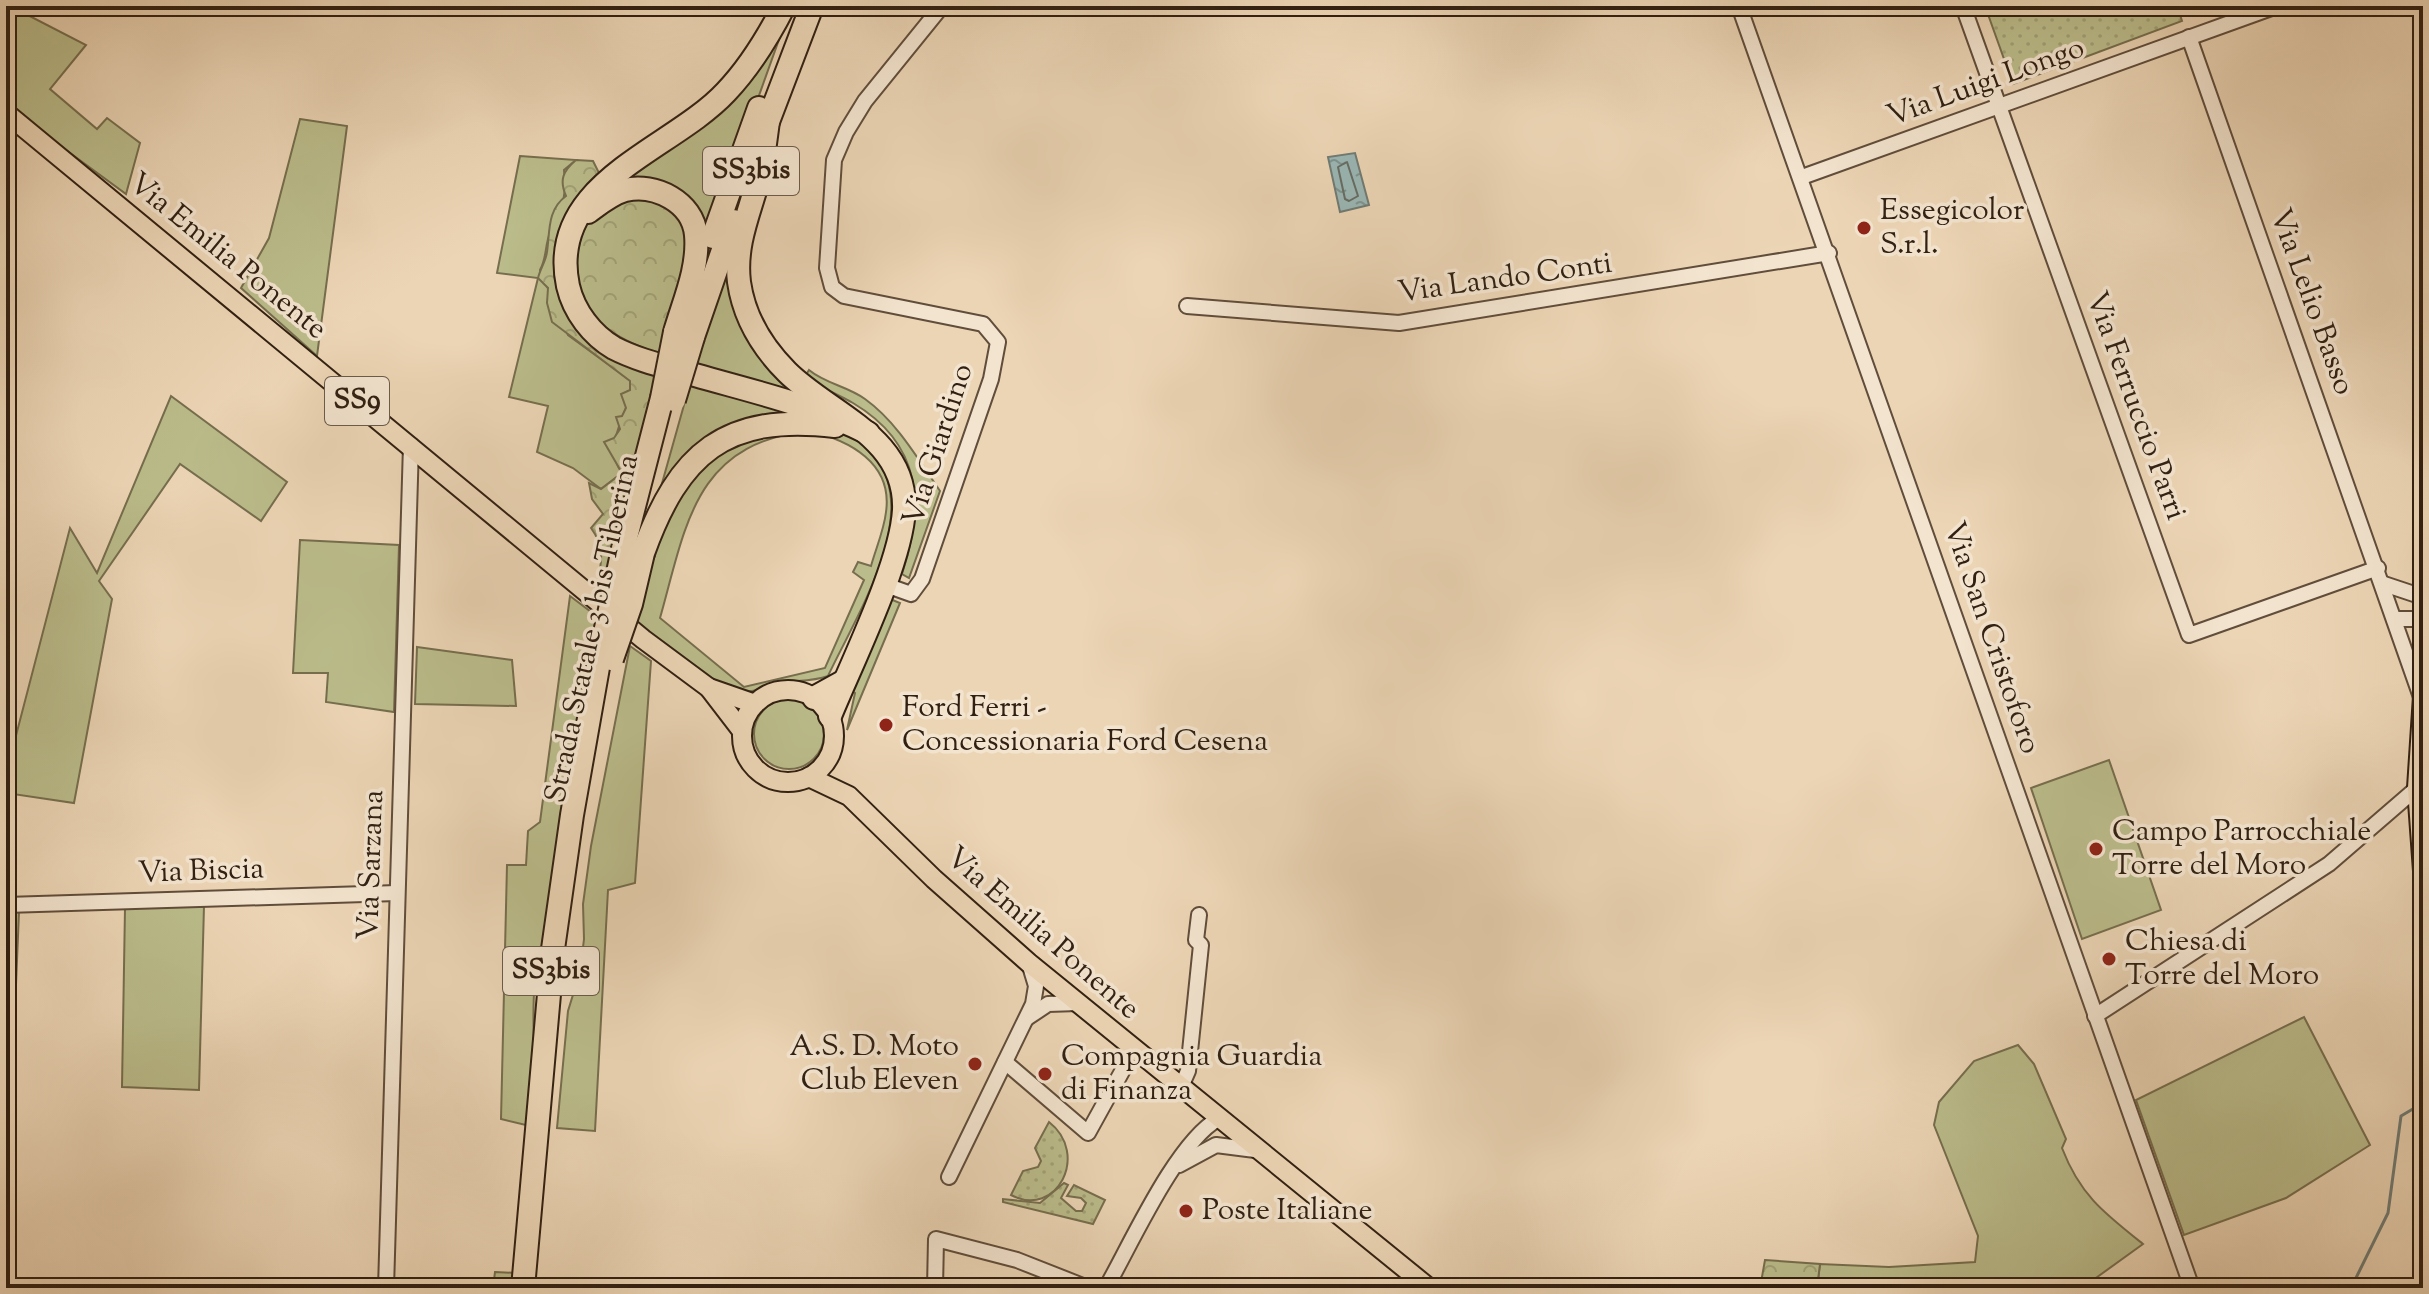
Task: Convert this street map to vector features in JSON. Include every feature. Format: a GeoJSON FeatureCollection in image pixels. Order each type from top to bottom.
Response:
{"type":"FeatureCollection","features":[{"type":"Feature","properties":{"kind":"highway"},"geometry":{"type":"LineString","coordinates":[[784,6],[751,62],[726,92],[695,121],[613,173],[597,188],[577,221],[568,245],[565,271],[571,299],[587,326],[613,347],[644,360],[811,408],[868,433]]}},
{"type":"Feature","properties":{"kind":"highway","name":"Strada Statale 3 bis Tiberina"},"geometry":{"type":"LineString","coordinates":[[634,551],[683,334],[756,116],[798,6]]}},
{"type":"Feature","properties":{"kind":"highway","name":"Strada Statale 3 bis Tiberina"},"geometry":{"type":"LineString","coordinates":[[683,334],[812,6]]}},
{"type":"Feature","properties":{"kind":"highway"},"geometry":{"type":"LineString","coordinates":[[768,121],[760,171],[744,220],[739,251],[739,282],[748,316],[764,346],[789,374],[868,433],[887,453],[900,480],[904,507],[900,540],[830,716]]}},
{"type":"Feature","properties":{"kind":"highway"},"geometry":{"type":"LineString","coordinates":[[577,221],[607,198],[627,190],[651,189],[672,197],[687,212],[696,231],[696,263],[683,334]]}},
{"type":"Feature","properties":{"kind":"highway"},"geometry":{"type":"LineString","coordinates":[[606,658],[631,604],[634,551],[680,476],[705,451],[758,426],[786,423],[868,433]]}},
{"type":"Feature","properties":{"kind":"highway","name":"Strada Statale 3 bis Tiberina"},"geometry":{"type":"LineString","coordinates":[[523,1288],[553,949],[572,815],[606,658]]}},
{"type":"Feature","properties":{"kind":"highway","name":"Strada Statale 3 bis Tiberina"},"geometry":{"type":"LineString","coordinates":[[536,1288],[567,951],[606,658]]}},
{"type":"Feature","properties":{"kind":"highway"},"geometry":{"type":"LineString","coordinates":[[814,698],[843,682]]}},
{"type":"Feature","properties":{"kind":"main road","name":"Via Emilia Ponente"},"geometry":{"type":"LineString","coordinates":[[6,113],[643,639],[709,688],[742,731]]}},
{"type":"Feature","properties":{"kind":"main road","name":"Via Emilia Ponente"},"geometry":{"type":"LineString","coordinates":[[709,688],[755,704]]}},
{"type":"Feature","properties":{"kind":"main road"},"geometry":{"type":"LineString","coordinates":[[784,690],[814,698],[830,716],[834,743],[830,757],[809,777],[780,782],[762,774],[747,757],[742,731],[755,704],[768,694],[784,690]]}},
{"type":"Feature","properties":{"kind":"main road"},"geometry":{"type":"LineString","coordinates":[[2423,698],[2417,788],[2423,871]]}},
{"type":"Feature","properties":{"kind":"main road","name":"Via Emilia Ponente"},"geometry":{"type":"LineString","coordinates":[[830,757],[849,796]]}},
{"type":"Feature","properties":{"kind":"main road","name":"Via Emilia Ponente"},"geometry":{"type":"LineString","coordinates":[[809,777],[849,796],[934,879],[1029,963],[1255,1150],[1429,1288]]}},
{"type":"Feature","properties":{"kind":"street","name":"Via Giardino"},"geometry":{"type":"LineString","coordinates":[[883,584],[911,594],[922,579],[991,379],[998,342],[983,324],[844,296],[832,287],[827,268],[834,160],[865,101],[942,6]]}},
{"type":"Feature","properties":{"kind":"street","name":"Via San Cristoforo"},"geometry":{"type":"LineString","coordinates":[[1739,6],[1829,253],[2192,1288]]}},
{"type":"Feature","properties":{"kind":"street","name":"Via Ferruccio Parri"},"geometry":{"type":"LineString","coordinates":[[1963,6],[2189,635],[2378,568]]}},
{"type":"Feature","properties":{"kind":"street","name":"Via Luigi Longo"},"geometry":{"type":"LineString","coordinates":[[1802,177],[2277,6]]}},
{"type":"Feature","properties":{"kind":"street","name":"Via Lelio Basso"},"geometry":{"type":"LineString","coordinates":[[2189,37],[2423,698]]}},
{"type":"Feature","properties":{"kind":"street","name":"Via Lando Conti"},"geometry":{"type":"LineString","coordinates":[[1187,306],[1399,323],[1829,253]]}},
{"type":"Feature","properties":{"kind":"street","name":"Via Sarzana"},"geometry":{"type":"LineString","coordinates":[[386,1288],[411,445]]}},
{"type":"Feature","properties":{"kind":"street"},"geometry":{"type":"LineString","coordinates":[[2384,584],[2421,596]]}},
{"type":"Feature","properties":{"kind":"street"},"geometry":{"type":"LineString","coordinates":[[2394,619],[2423,619]]}},
{"type":"Feature","properties":{"kind":"street"},"geometry":{"type":"LineString","coordinates":[[2095,1016],[2329,864],[2417,788]]}},
{"type":"Feature","properties":{"kind":"street","name":"Via Biscia"},"geometry":{"type":"LineString","coordinates":[[6,905],[397,893]]}},
{"type":"Feature","properties":{"kind":"street"},"geometry":{"type":"LineString","coordinates":[[1181,1087],[1188,1071],[1201,945],[1196,940],[1199,915]]}},
{"type":"Feature","properties":{"kind":"street"},"geometry":{"type":"LineString","coordinates":[[1029,963],[1036,986],[1033,1010]]}},
{"type":"Feature","properties":{"kind":"street"},"geometry":{"type":"LineString","coordinates":[[949,1177],[1033,1010],[1054,983]]}},
{"type":"Feature","properties":{"kind":"street"},"geometry":{"type":"LineString","coordinates":[[1033,1010],[1057,1001],[1078,1003]]}},
{"type":"Feature","properties":{"kind":"street"},"geometry":{"type":"LineString","coordinates":[[1005,1062],[1088,1133],[1125,1066]]}},
{"type":"Feature","properties":{"kind":"street"},"geometry":{"type":"LineString","coordinates":[[1199,1103],[1202,1120],[1199,1133]]}},
{"type":"Feature","properties":{"kind":"street"},"geometry":{"type":"LineString","coordinates":[[1106,1288],[1173,1170],[1199,1133],[1219,1120]]}},
{"type":"Feature","properties":{"kind":"street"},"geometry":{"type":"LineString","coordinates":[[1173,1170],[1210,1147],[1218,1137],[1219,1120]]}},
{"type":"Feature","properties":{"kind":"street"},"geometry":{"type":"LineString","coordinates":[[1210,1147],[1233,1145],[1255,1150]]}},
{"type":"Feature","properties":{"kind":"street"},"geometry":{"type":"LineString","coordinates":[[935,1288],[936,1239],[1017,1260],[1088,1288]]}},
{"type":"Feature","properties":{"kind":"green space"},"geometry":{"type":"Polygon","coordinates":[[[1985,6],[2177,6],[2182,21],[2013,84],[1985,6]]]}},
{"type":"Feature","properties":{"kind":"green space"},"geometry":{"type":"Polygon","coordinates":[[[16,9],[86,45],[50,89],[97,129],[107,118],[140,143],[126,194],[6,106],[6,24],[16,9]]]}},
{"type":"Feature","properties":{"kind":"green space"},"geometry":{"type":"Polygon","coordinates":[[[781,34],[705,246],[632,182],[618,176],[781,34]]]}},
{"type":"Feature","properties":{"kind":"green space"},"geometry":{"type":"Polygon","coordinates":[[[300,119],[347,126],[317,356],[241,288],[269,238],[300,119]]]}},
{"type":"Feature","properties":{"kind":"green space"},"geometry":{"type":"Polygon","coordinates":[[[520,156],[576,160],[564,170],[563,201],[551,228],[540,270],[568,335],[631,381],[630,394],[615,439],[616,461],[622,473],[601,489],[573,468],[537,452],[548,406],[509,397],[538,278],[497,273],[520,156]]]}},
{"type":"Feature","properties":{"kind":"green space"},"geometry":{"type":"Polygon","coordinates":[[[576,160],[593,161],[600,175],[580,195],[566,298],[658,373],[607,592],[597,584],[601,555],[599,542],[591,528],[603,514],[592,499],[589,483],[601,489],[622,473],[604,442],[614,438],[620,429],[616,417],[622,416],[626,408],[621,394],[630,390],[630,381],[552,322],[547,303],[548,288],[538,278],[546,255],[552,214],[566,196],[564,176],[576,160]]]}},
{"type":"Feature","properties":{"kind":"green space"},"geometry":{"type":"Polygon","coordinates":[[[630,196],[667,202],[691,235],[663,355],[611,331],[587,308],[580,293],[578,252],[584,229],[596,215],[630,196]]]}},
{"type":"Feature","properties":{"kind":"green space"},"geometry":{"type":"Polygon","coordinates":[[[735,236],[739,299],[821,402],[696,365],[735,236]]]}},
{"type":"Feature","properties":{"kind":"green space"},"geometry":{"type":"Polygon","coordinates":[[[809,370],[877,408],[906,442],[940,491],[909,578],[902,574],[914,524],[915,500],[905,457],[893,437],[876,419],[853,403],[804,378],[809,370]]]}},
{"type":"Feature","properties":{"kind":"green space"},"geometry":{"type":"Polygon","coordinates":[[[691,380],[831,419],[767,417],[659,494],[691,380]]]}},
{"type":"Feature","properties":{"kind":"green space"},"geometry":{"type":"Polygon","coordinates":[[[171,396],[287,482],[261,521],[180,464],[99,581],[112,599],[74,803],[6,793],[6,774],[70,528],[97,573],[171,396]]]}},
{"type":"Feature","properties":{"kind":"green space"},"geometry":{"type":"Polygon","coordinates":[[[815,428],[842,433],[869,450],[888,481],[891,508],[888,536],[879,566],[828,676],[779,683],[748,692],[724,688],[697,673],[635,621],[652,552],[671,501],[729,441],[815,428]],[[809,431],[771,439],[741,452],[718,471],[701,494],[678,552],[660,618],[744,687],[825,668],[864,580],[853,572],[858,562],[871,566],[880,539],[886,512],[883,480],[865,456],[824,435],[809,431]]]}},
{"type":"Feature","properties":{"kind":"green space"},"geometry":{"type":"Polygon","coordinates":[[[300,540],[399,545],[394,712],[326,702],[328,673],[293,673],[300,540]]]}},
{"type":"Feature","properties":{"kind":"green space"},"geometry":{"type":"Polygon","coordinates":[[[570,596],[599,618],[547,940],[537,968],[530,1126],[501,1119],[507,865],[526,865],[528,831],[540,822],[570,596]]]}},
{"type":"Feature","properties":{"kind":"green space"},"geometry":{"type":"Polygon","coordinates":[[[890,599],[900,603],[847,730],[855,693],[848,689],[890,599]]]}},
{"type":"Feature","properties":{"kind":"green space"},"geometry":{"type":"Polygon","coordinates":[[[630,646],[651,661],[635,883],[608,890],[595,1131],[557,1128],[568,1011],[580,972],[584,939],[583,904],[591,846],[630,646]]]}},
{"type":"Feature","properties":{"kind":"green space"},"geometry":{"type":"Polygon","coordinates":[[[417,647],[512,660],[516,706],[415,704],[417,647]]]}},
{"type":"Feature","properties":{"kind":"green space"},"geometry":{"type":"Polygon","coordinates":[[[796,699],[818,714],[824,734],[822,748],[814,759],[803,767],[782,769],[764,759],[756,748],[754,727],[764,709],[775,701],[796,699]]]}},
{"type":"Feature","properties":{"kind":"green space","name":"Campo Parrocchiale Torre del Moro"},"geometry":{"type":"Polygon","coordinates":[[[2109,760],[2161,910],[2082,939],[2031,788],[2109,760]]]}},
{"type":"Feature","properties":{"kind":"green space"},"geometry":{"type":"Polygon","coordinates":[[[204,906],[199,1090],[122,1087],[125,908],[204,906]]]}},
{"type":"Feature","properties":{"kind":"green space"},"geometry":{"type":"Polygon","coordinates":[[[6,912],[19,912],[15,1009],[6,1009],[6,912]]]}},
{"type":"Feature","properties":{"kind":"green space"},"geometry":{"type":"Polygon","coordinates":[[[2304,1017],[2370,1145],[2286,1198],[2184,1235],[2136,1100],[2304,1017]]]}},
{"type":"Feature","properties":{"kind":"green space"},"geometry":{"type":"Polygon","coordinates":[[[2018,1045],[2034,1064],[2066,1139],[2062,1148],[2085,1191],[2143,1244],[2082,1288],[1817,1288],[1820,1264],[1889,1267],[1975,1262],[1978,1236],[1934,1125],[1939,1102],[1974,1061],[2018,1045]]]}},
{"type":"Feature","properties":{"kind":"green space"},"geometry":{"type":"Polygon","coordinates":[[[1049,1122],[1061,1135],[1067,1150],[1063,1180],[1054,1191],[1042,1198],[1028,1200],[1011,1195],[1023,1171],[1038,1167],[1041,1161],[1035,1148],[1049,1122]]]}},
{"type":"Feature","properties":{"kind":"green space"},"geometry":{"type":"Polygon","coordinates":[[[1064,1183],[1068,1185],[1061,1198],[1076,1211],[1082,1211],[1086,1203],[1081,1198],[1067,1196],[1074,1185],[1105,1200],[1093,1224],[1003,1202],[1003,1199],[1040,1203],[1064,1183]]]}},
{"type":"Feature","properties":{"kind":"green space"},"geometry":{"type":"Polygon","coordinates":[[[1765,1260],[1820,1264],[1817,1288],[1760,1288],[1765,1260]]]}},
{"type":"Feature","properties":{"kind":"green space"},"geometry":{"type":"Polygon","coordinates":[[[495,1272],[516,1273],[515,1288],[493,1288],[495,1272]]]}},
{"type":"Feature","properties":{"kind":"water"},"geometry":{"type":"Polygon","coordinates":[[[1355,153],[1369,205],[1340,212],[1328,157],[1355,153]]]}},
{"type":"Feature","properties":{"kind":"waterway"},"geometry":{"type":"LineString","coordinates":[[2351,1288],[2388,1213],[2401,1116],[2423,1103]]}},
{"type":"Feature","properties":{"kind":"place","name":"Essegicolor S.r.l."},"geometry":{"type":"Point","coordinates":[1864,228]}},
{"type":"Feature","properties":{"kind":"place","name":"Ford Ferri - Concessionaria Ford Cesena"},"geometry":{"type":"Point","coordinates":[886,725]}},
{"type":"Feature","properties":{"kind":"place","name":"Campo Parrocchiale Torre del Moro"},"geometry":{"type":"Point","coordinates":[2096,849]}},
{"type":"Feature","properties":{"kind":"place","name":"Chiesa di Torre del Moro"},"geometry":{"type":"Point","coordinates":[2109,959]}},
{"type":"Feature","properties":{"kind":"place","name":"A.S. D. Moto Club Eleven"},"geometry":{"type":"Point","coordinates":[975,1064]}},
{"type":"Feature","properties":{"kind":"place","name":"Compagnia Guardia di Finanza"},"geometry":{"type":"Point","coordinates":[1045,1074]}},
{"type":"Feature","properties":{"kind":"place","name":"Poste Italiane"},"geometry":{"type":"Point","coordinates":[1186,1211]}}]}
